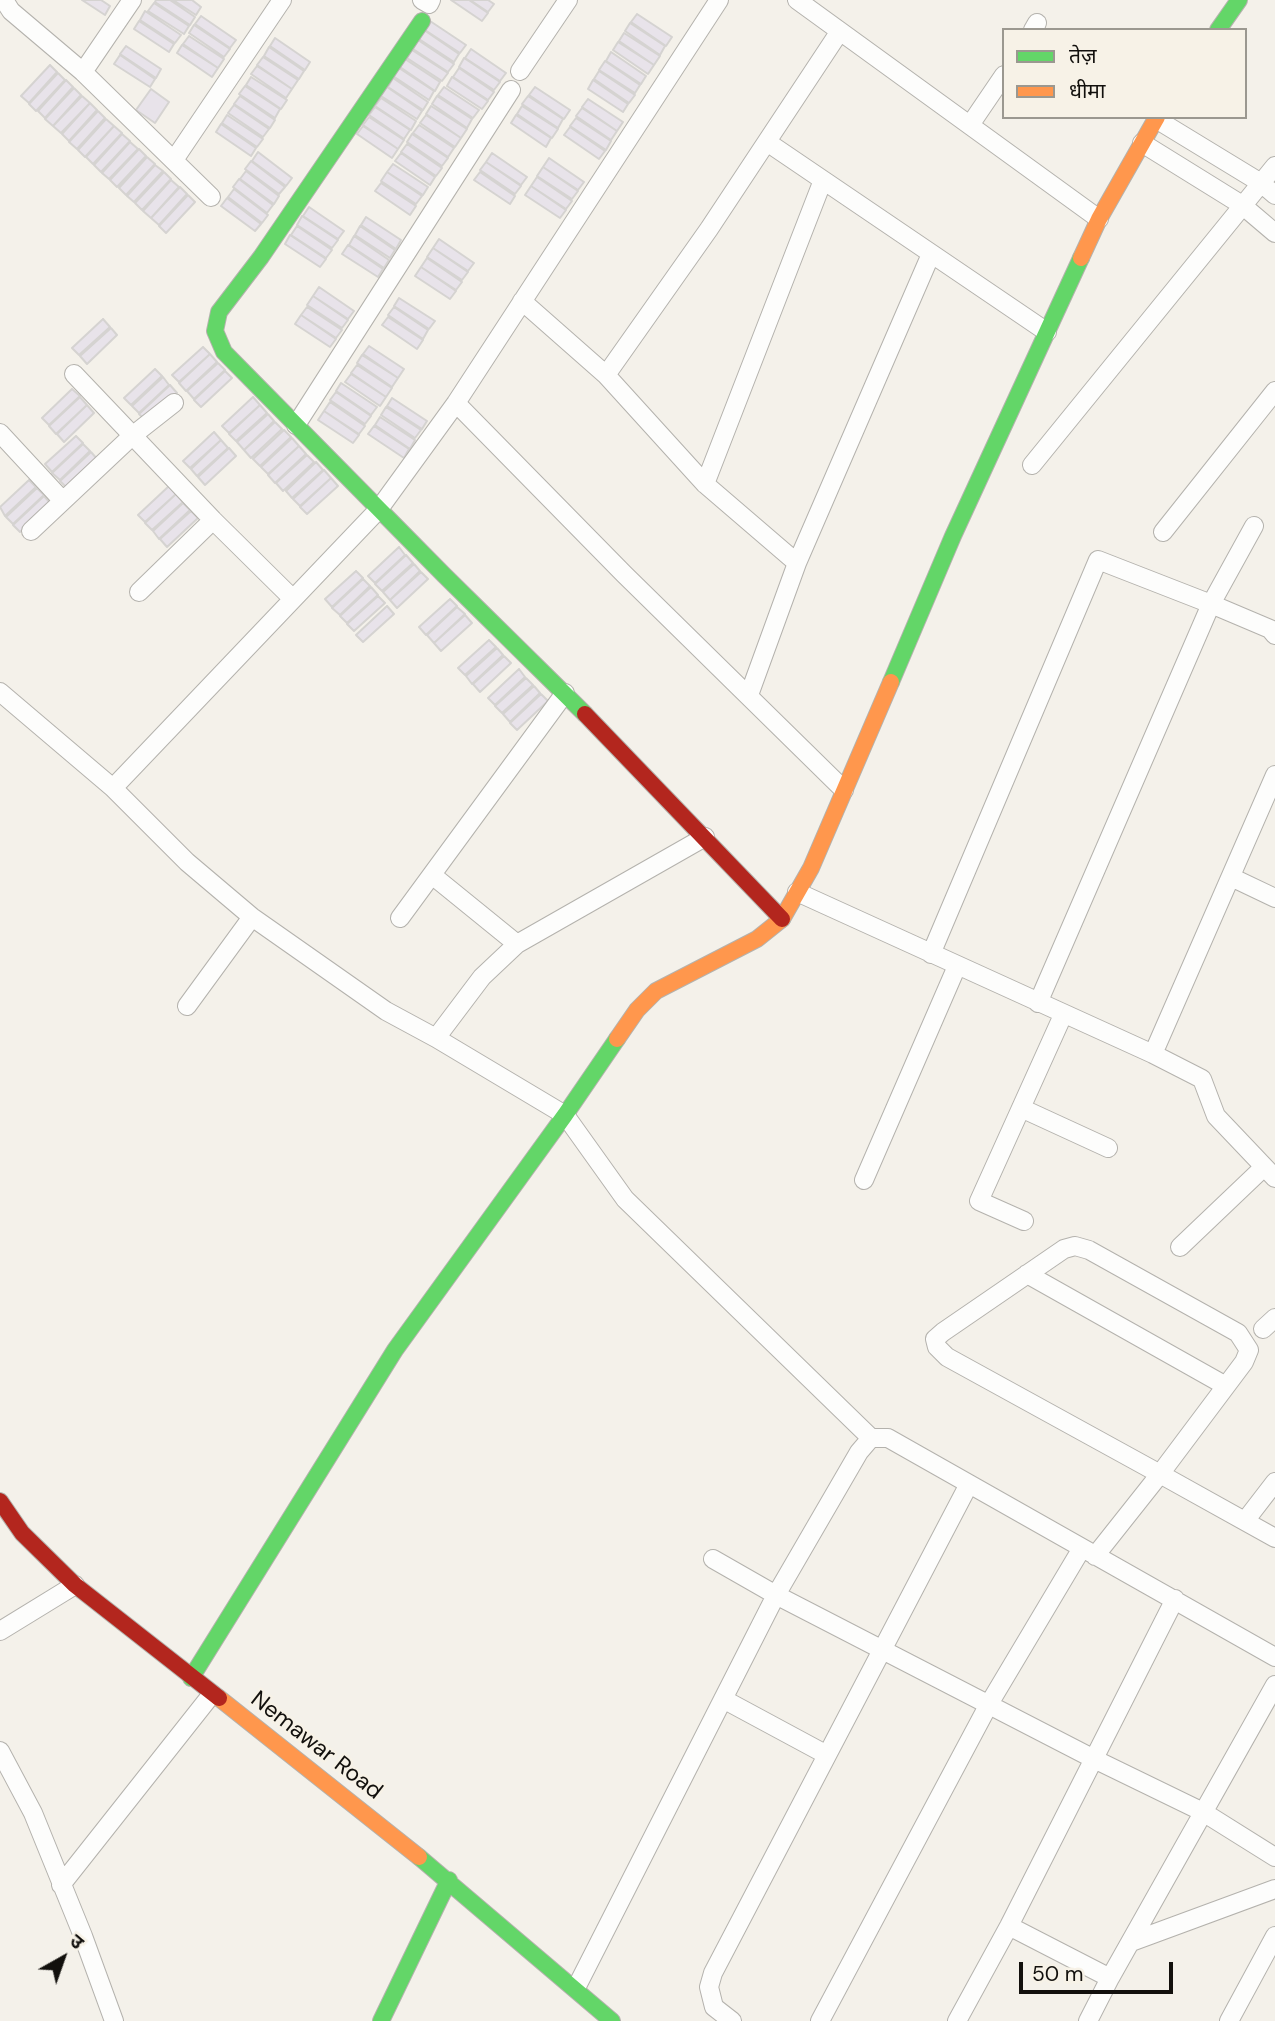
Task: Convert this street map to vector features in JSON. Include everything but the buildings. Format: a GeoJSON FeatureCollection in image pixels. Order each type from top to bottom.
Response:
{"type":"FeatureCollection","features":[{"type":"Feature","properties":{"kind":"main road"},"geometry":{"type":"LineString","coordinates":[[1219,28],[1239,0]]}},
{"type":"Feature","properties":{"kind":"main road"},"geometry":{"type":"LineString","coordinates":[[422,21],[261,257],[219,312],[215,331],[224,352],[565,693],[782,919]]}},
{"type":"Feature","properties":{"kind":"main road"},"geometry":{"type":"LineString","coordinates":[[191,1678],[395,1350],[565,1115],[637,1010],[656,991],[757,939],[782,919],[811,867],[953,536],[1099,219],[1156,119]]}},
{"type":"Feature","properties":{"kind":"main road","name":"Nemawar Road"},"geometry":{"type":"LineString","coordinates":[[0,1501],[22,1533],[75,1585],[449,1880],[576,1987],[612,2021]]}},
{"type":"Feature","properties":{"kind":"main road"},"geometry":{"type":"LineString","coordinates":[[381,2021],[449,1880]]}},
{"type":"Feature","properties":{"kind":"street"},"geometry":{"type":"LineString","coordinates":[[4,0],[11,11],[83,72],[211,197]]}},
{"type":"Feature","properties":{"kind":"street"},"geometry":{"type":"LineString","coordinates":[[83,72],[132,0]]}},
{"type":"Feature","properties":{"kind":"street"},"geometry":{"type":"LineString","coordinates":[[174,160],[282,0]]}},
{"type":"Feature","properties":{"kind":"street"},"geometry":{"type":"LineString","coordinates":[[422,0],[429,4],[431,0]]}},
{"type":"Feature","properties":{"kind":"street"},"geometry":{"type":"LineString","coordinates":[[520,71],[568,0]]}},
{"type":"Feature","properties":{"kind":"street"},"geometry":{"type":"LineString","coordinates":[[113,788],[379,509],[456,403],[719,0]]}},
{"type":"Feature","properties":{"kind":"street"},"geometry":{"type":"LineString","coordinates":[[797,0],[1099,219]]}},
{"type":"Feature","properties":{"kind":"street"},"geometry":{"type":"LineString","coordinates":[[606,376],[709,229],[840,31]]}},
{"type":"Feature","properties":{"kind":"street"},"geometry":{"type":"LineString","coordinates":[[970,125],[1002,78]]}},
{"type":"Feature","properties":{"kind":"street"},"geometry":{"type":"LineString","coordinates":[[296,425],[511,90]]}},
{"type":"Feature","properties":{"kind":"street"},"geometry":{"type":"LineString","coordinates":[[1159,119],[1261,183],[1275,195]]}},
{"type":"Feature","properties":{"kind":"street"},"geometry":{"type":"LineString","coordinates":[[767,142],[1047,332]]}},
{"type":"Feature","properties":{"kind":"street"},"geometry":{"type":"LineString","coordinates":[[1142,143],[1242,205],[1275,233]]}},
{"type":"Feature","properties":{"kind":"street"},"geometry":{"type":"LineString","coordinates":[[1032,465],[1275,166]]}},
{"type":"Feature","properties":{"kind":"street"},"geometry":{"type":"LineString","coordinates":[[705,484],[823,180]]}},
{"type":"Feature","properties":{"kind":"street"},"geometry":{"type":"LineString","coordinates":[[749,695],[797,563],[931,254]]}},
{"type":"Feature","properties":{"kind":"street"},"geometry":{"type":"LineString","coordinates":[[522,301],[606,376],[705,484],[797,563]]}},
{"type":"Feature","properties":{"kind":"street"},"geometry":{"type":"LineString","coordinates":[[74,374],[213,520],[292,598]]}},
{"type":"Feature","properties":{"kind":"street"},"geometry":{"type":"LineString","coordinates":[[1163,532],[1275,391]]}},
{"type":"Feature","properties":{"kind":"street"},"geometry":{"type":"LineString","coordinates":[[31,531],[132,436],[174,403]]}},
{"type":"Feature","properties":{"kind":"street"},"geometry":{"type":"LineString","coordinates":[[456,403],[624,574],[844,790]]}},
{"type":"Feature","properties":{"kind":"street"},"geometry":{"type":"LineString","coordinates":[[0,433],[63,501]]}},
{"type":"Feature","properties":{"kind":"street"},"geometry":{"type":"LineString","coordinates":[[139,592],[213,520]]}},
{"type":"Feature","properties":{"kind":"street"},"geometry":{"type":"LineString","coordinates":[[1038,1003],[1211,604],[1254,526]]}},
{"type":"Feature","properties":{"kind":"street"},"geometry":{"type":"LineString","coordinates":[[931,954],[1098,560],[1270,629],[1275,635]]}},
{"type":"Feature","properties":{"kind":"street"},"geometry":{"type":"LineString","coordinates":[[0,692],[113,788],[187,862],[252,917],[386,1011],[565,1115],[625,1199],[871,1438],[888,1438],[1275,1657]]}},
{"type":"Feature","properties":{"kind":"street"},"geometry":{"type":"LineString","coordinates":[[400,918],[565,693]]}},
{"type":"Feature","properties":{"kind":"street"},"geometry":{"type":"LineString","coordinates":[[1153,1054],[1275,775]]}},
{"type":"Feature","properties":{"kind":"street"},"geometry":{"type":"LineString","coordinates":[[436,1038],[481,976],[517,944],[705,837]]}},
{"type":"Feature","properties":{"kind":"street"},"geometry":{"type":"LineString","coordinates":[[432,875],[517,944]]}},
{"type":"Feature","properties":{"kind":"street"},"geometry":{"type":"LineString","coordinates":[[1231,877],[1275,898]]}},
{"type":"Feature","properties":{"kind":"street"},"geometry":{"type":"LineString","coordinates":[[797,892],[1153,1054],[1202,1079],[1216,1116],[1270,1172],[1180,1247]]}},
{"type":"Feature","properties":{"kind":"street"},"geometry":{"type":"LineString","coordinates":[[187,1006],[252,917]]}},
{"type":"Feature","properties":{"kind":"street"},"geometry":{"type":"LineString","coordinates":[[864,1180],[957,966]]}},
{"type":"Feature","properties":{"kind":"street"},"geometry":{"type":"LineString","coordinates":[[1024,1221],[979,1201],[1063,1015]]}},
{"type":"Feature","properties":{"kind":"street"},"geometry":{"type":"LineString","coordinates":[[1021,1108],[1108,1148]]}},
{"type":"Feature","properties":{"kind":"street"},"geometry":{"type":"LineString","coordinates":[[820,2021],[989,1704],[1088,1552],[1160,1474],[1244,1362],[1249,1350],[1238,1333],[1089,1250],[1075,1246],[1064,1249],[936,1339],[937,1347],[947,1357],[1160,1474],[1275,1538]]}},
{"type":"Feature","properties":{"kind":"street"},"geometry":{"type":"LineString","coordinates":[[1027,1275],[1226,1386]]}},
{"type":"Feature","properties":{"kind":"street"},"geometry":{"type":"LineString","coordinates":[[576,1987],[776,1595],[859,1452],[871,1438]]}},
{"type":"Feature","properties":{"kind":"street"},"geometry":{"type":"LineString","coordinates":[[1245,1521],[1275,1482]]}},
{"type":"Feature","properties":{"kind":"street"},"geometry":{"type":"LineString","coordinates":[[732,2021],[714,2007],[709,1987],[713,1973],[969,1484]]}},
{"type":"Feature","properties":{"kind":"street"},"geometry":{"type":"LineString","coordinates":[[713,1559],[776,1595],[1094,1759],[1203,1812],[1275,1857]]}},
{"type":"Feature","properties":{"kind":"street"},"geometry":{"type":"LineString","coordinates":[[0,1631],[75,1585]]}},
{"type":"Feature","properties":{"kind":"street"},"geometry":{"type":"LineString","coordinates":[[957,2021],[1009,1926],[1175,1599]]}},
{"type":"Feature","properties":{"kind":"street"},"geometry":{"type":"LineString","coordinates":[[1088,2021],[1275,1685]]}},
{"type":"Feature","properties":{"kind":"street"},"geometry":{"type":"LineString","coordinates":[[61,1885],[212,1694]]}},
{"type":"Feature","properties":{"kind":"street"},"geometry":{"type":"LineString","coordinates":[[723,1699],[827,1755]]}},
{"type":"Feature","properties":{"kind":"street"},"geometry":{"type":"LineString","coordinates":[[0,1751],[33,1813],[114,2021]]}},
{"type":"Feature","properties":{"kind":"street"},"geometry":{"type":"LineString","coordinates":[[1131,1942],[1275,1889]]}},
{"type":"Feature","properties":{"kind":"street"},"geometry":{"type":"LineString","coordinates":[[1009,1926],[1110,1978]]}},
{"type":"Feature","properties":{"kind":"street"},"geometry":{"type":"LineString","coordinates":[[1229,2021],[1275,1936]]}},
{"type":"Feature","properties":{"kind":"traffic: fast"},"geometry":{"type":"LineString","coordinates":[[1219,28],[1239,0]]}},
{"type":"Feature","properties":{"kind":"traffic: fast"},"geometry":{"type":"LineString","coordinates":[[422,21],[261,257],[219,312],[215,331],[224,352],[585,714]]}},
{"type":"Feature","properties":{"kind":"traffic: fast"},"geometry":{"type":"LineString","coordinates":[[891,682],[953,536],[1081,258]]}},
{"type":"Feature","properties":{"kind":"traffic: fast"},"geometry":{"type":"LineString","coordinates":[[191,1678],[395,1350],[617,1039]]}},
{"type":"Feature","properties":{"kind":"traffic: fast"},"geometry":{"type":"LineString","coordinates":[[419,1857],[612,2021]]}},
{"type":"Feature","properties":{"kind":"traffic: fast"},"geometry":{"type":"LineString","coordinates":[[381,2021],[449,1880]]}},
{"type":"Feature","properties":{"kind":"traffic: slow"},"geometry":{"type":"LineString","coordinates":[[1081,258],[1099,219],[1156,119]]}},
{"type":"Feature","properties":{"kind":"traffic: slow"},"geometry":{"type":"LineString","coordinates":[[617,1039],[637,1010],[656,991],[757,939],[782,919],[811,868],[891,682]]}},
{"type":"Feature","properties":{"kind":"traffic: slow"},"geometry":{"type":"LineString","coordinates":[[219,1698],[419,1857]]}},
{"type":"Feature","properties":{"kind":"traffic: jam"},"geometry":{"type":"LineString","coordinates":[[585,714],[782,919]]}},
{"type":"Feature","properties":{"kind":"traffic: jam"},"geometry":{"type":"LineString","coordinates":[[0,1501],[22,1533],[75,1585],[219,1698]]}}]}
